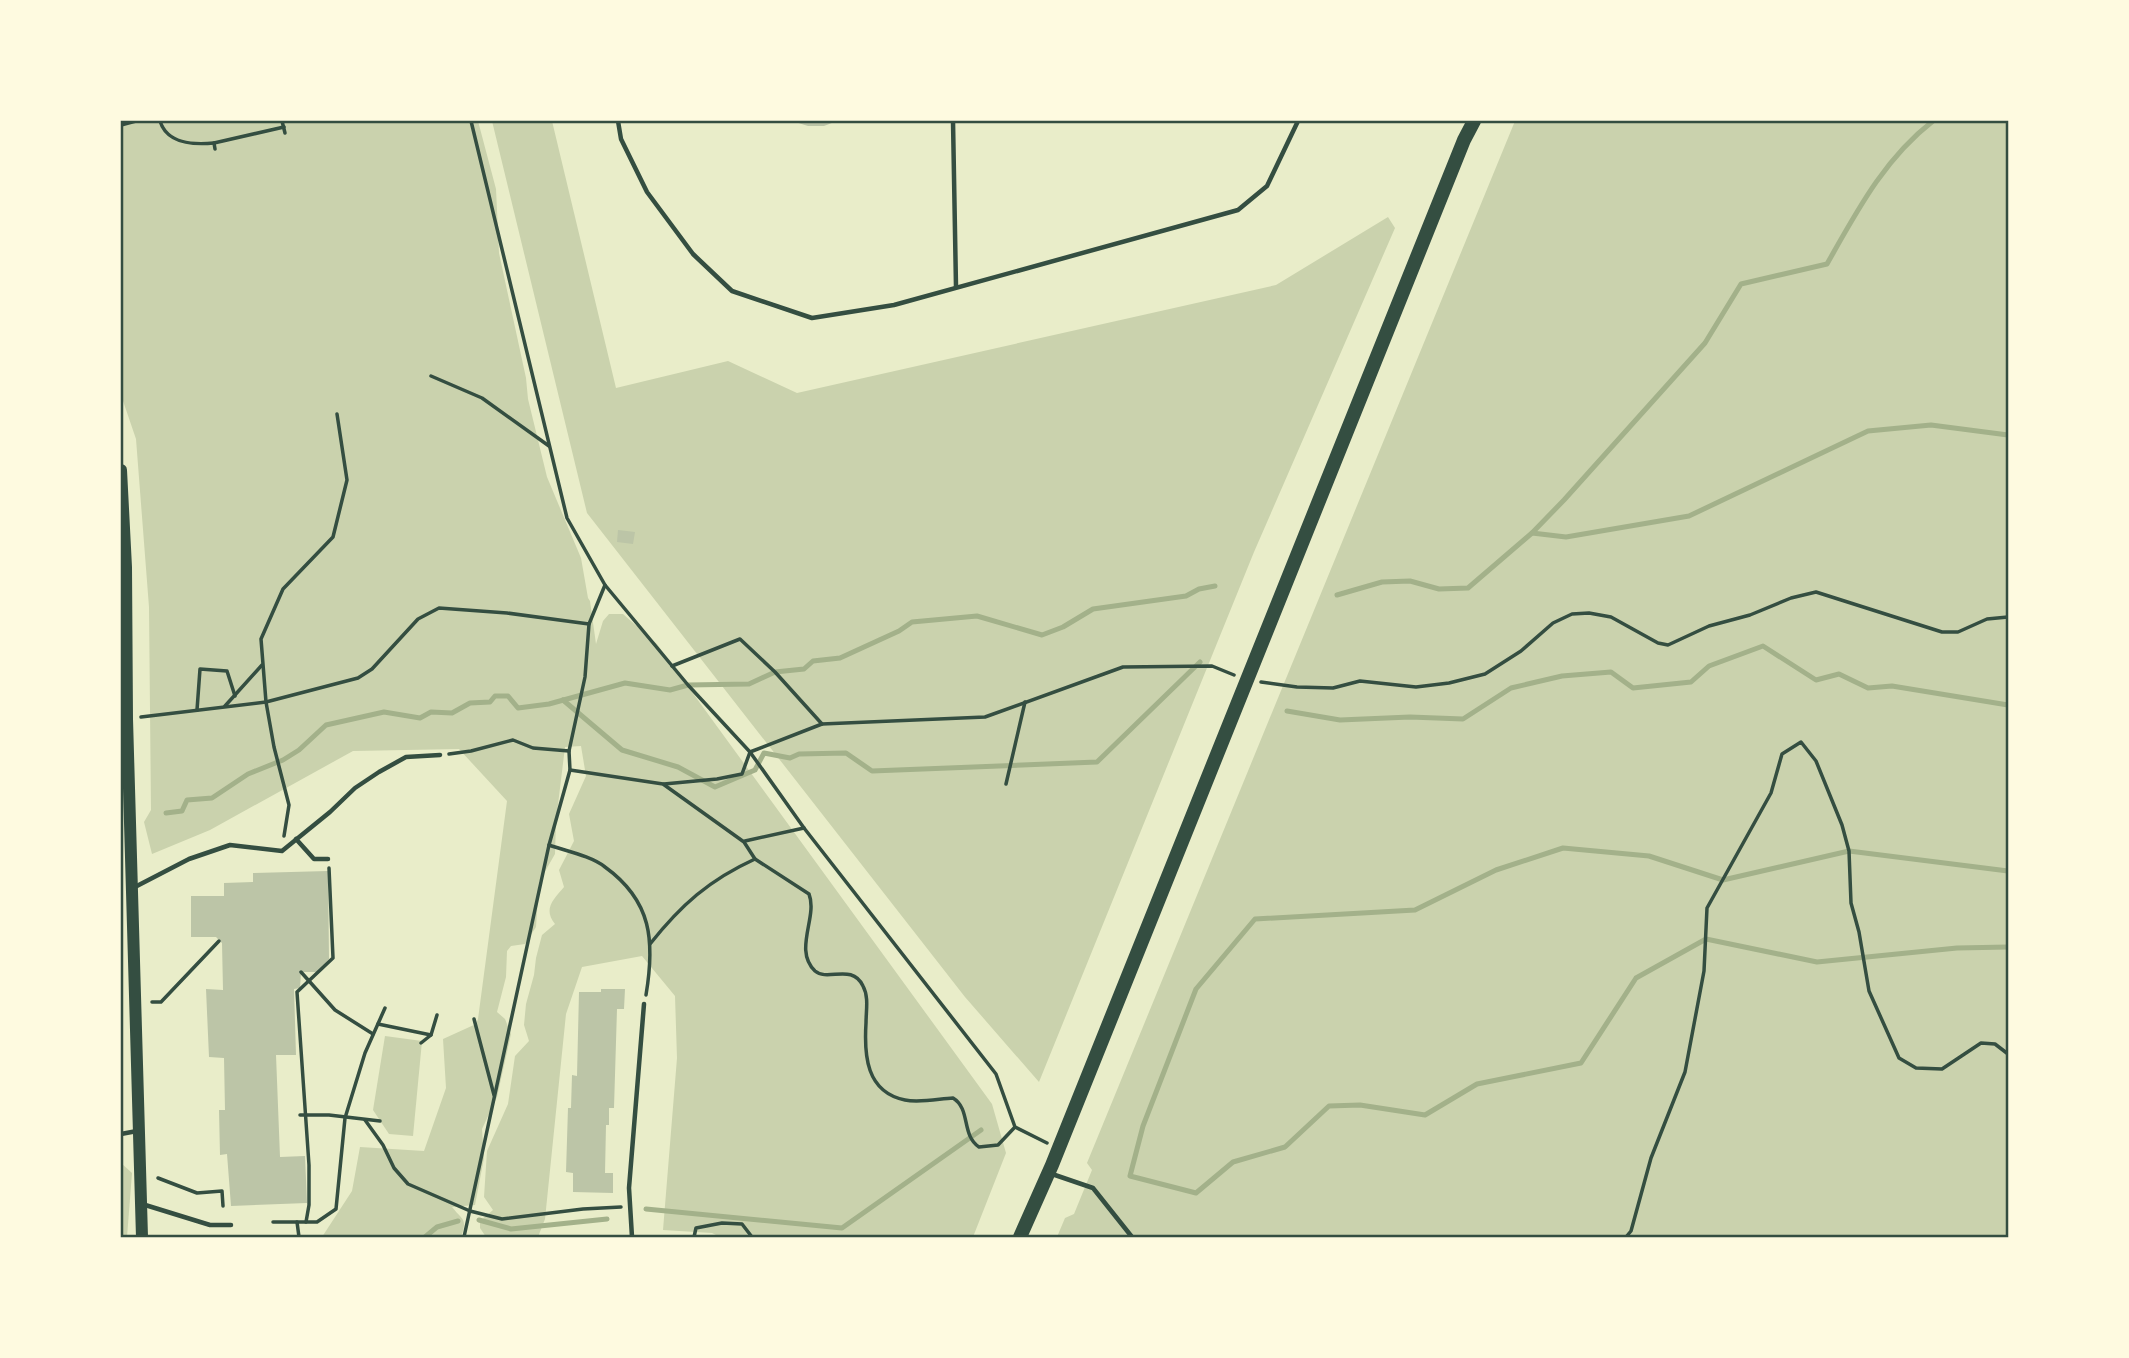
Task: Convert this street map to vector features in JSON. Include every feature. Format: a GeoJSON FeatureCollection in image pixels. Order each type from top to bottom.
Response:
{"type":"FeatureCollection","features":[{"type":"Feature","properties":{"kind":"main road"},"geometry":{"type":"LineString","coordinates":[[1020,1237],[1474,121]]}},
{"type":"Feature","properties":{"kind":"street"},"geometry":{"type":"LineString","coordinates":[[121,470],[126,567],[127,719],[142,1237]]}},
{"type":"Feature","properties":{"kind":"lane"},"geometry":{"type":"LineString","coordinates":[[618,121],[621,139],[647,192],[692,254],[732,290],[813,318],[894,305],[1238,210],[1267,186],[1298,121]]}},
{"type":"Feature","properties":{"kind":"lane"},"geometry":{"type":"LineString","coordinates":[[953,121],[956,287]]}},
{"type":"Feature","properties":{"kind":"lane"},"geometry":{"type":"LineString","coordinates":[[132,888],[189,859],[230,845],[282,850],[330,812],[355,788],[379,772],[407,757],[440,755]]}},
{"type":"Feature","properties":{"kind":"lane"},"geometry":{"type":"LineString","coordinates":[[296,839],[314,859],[328,859]]}},
{"type":"Feature","properties":{"kind":"lane"},"geometry":{"type":"LineString","coordinates":[[632,1237],[629,1188],[644,1003]]}},
{"type":"Feature","properties":{"kind":"lane"},"geometry":{"type":"LineString","coordinates":[[121,1134],[139,1130]]}},
{"type":"Feature","properties":{"kind":"lane"},"geometry":{"type":"LineString","coordinates":[[1048,1173],[1093,1188],[1132,1237]]}},
{"type":"Feature","properties":{"kind":"lane"},"geometry":{"type":"LineString","coordinates":[[141,1204],[210,1225],[231,1225]]}},
{"type":"Feature","properties":{"kind":"path"},"geometry":{"type":"LineString","coordinates":[[121,125],[136,121]]}},
{"type":"Feature","properties":{"kind":"path"},"geometry":{"type":"LineString","coordinates":[[160,121],[162,127],[176,140],[192,145],[214,146],[284,127]]}},
{"type":"Feature","properties":{"kind":"path"},"geometry":{"type":"LineString","coordinates":[[282,121],[285,133]]}},
{"type":"Feature","properties":{"kind":"path"},"geometry":{"type":"LineString","coordinates":[[471,121],[567,517],[605,585],[672,666],[750,752],[804,828],[996,1073],[1014,1127],[1058,1149]]}},
{"type":"Feature","properties":{"kind":"path"},"geometry":{"type":"LineString","coordinates":[[431,376],[482,398],[550,447]]}},
{"type":"Feature","properties":{"kind":"path"},"geometry":{"type":"LineString","coordinates":[[282,850],[289,805],[266,702],[261,639],[283,589],[333,537],[347,480],[337,414]]}},
{"type":"Feature","properties":{"kind":"path"},"geometry":{"type":"LineString","coordinates":[[464,1237],[549,845],[570,770],[569,751],[585,677],[589,624],[605,585]]}},
{"type":"Feature","properties":{"kind":"path"},"geometry":{"type":"LineString","coordinates":[[750,752],[822,724],[985,717],[1123,667],[1212,666],[1247,680],[1297,687],[1333,688],[1360,681],[1416,687],[1449,682],[1485,674],[1521,651],[1553,623],[1572,614],[1590,613],[1611,617],[1658,643],[1668,645],[1709,626],[1816,592],[1942,632],[1958,632],[1987,619],[2008,617]]}},
{"type":"Feature","properties":{"kind":"path"},"geometry":{"type":"LineString","coordinates":[[127,719],[266,702],[358,678],[372,669],[418,619],[439,608],[507,612],[589,624]]}},
{"type":"Feature","properties":{"kind":"path"},"geometry":{"type":"LineString","coordinates":[[672,666],[740,639],[775,672],[822,724]]}},
{"type":"Feature","properties":{"kind":"path"},"geometry":{"type":"LineString","coordinates":[[223,707],[263,664]]}},
{"type":"Feature","properties":{"kind":"path"},"geometry":{"type":"LineString","coordinates":[[197,710],[200,669],[227,671],[235,696]]}},
{"type":"Feature","properties":{"kind":"path"},"geometry":{"type":"LineString","coordinates":[[1006,784],[1025,702]]}},
{"type":"Feature","properties":{"kind":"path"},"geometry":{"type":"LineString","coordinates":[[440,755],[471,751],[513,740],[533,748],[569,751]]}},
{"type":"Feature","properties":{"kind":"path"},"geometry":{"type":"LineString","coordinates":[[1626,1237],[1631,1231],[1651,1158],[1685,1072],[1704,971],[1707,908],[1772,793],[1782,754],[1801,742],[1816,761],[1846,839],[1850,863],[1850,903],[1862,946],[1869,991],[1899,1058],[1916,1068],[1942,1069],[1981,1043],[1995,1044],[2008,1054]]}},
{"type":"Feature","properties":{"kind":"path"},"geometry":{"type":"LineString","coordinates":[[570,770],[663,784],[717,779],[743,774],[750,752]]}},
{"type":"Feature","properties":{"kind":"path"},"geometry":{"type":"LineString","coordinates":[[663,784],[744,842],[755,859],[809,894],[813,913],[807,935],[807,955],[815,971],[822,974],[847,973],[858,978],[864,987],[867,1002],[864,1052],[871,1077],[886,1093],[906,1100],[953,1098],[959,1102],[967,1130],[973,1143],[979,1147],[998,1144],[1014,1127]]}},
{"type":"Feature","properties":{"kind":"path"},"geometry":{"type":"LineString","coordinates":[[744,842],[804,828]]}},
{"type":"Feature","properties":{"kind":"path"},"geometry":{"type":"LineString","coordinates":[[549,845],[604,866],[637,898],[644,912],[650,944],[646,991]]}},
{"type":"Feature","properties":{"kind":"path"},"geometry":{"type":"LineString","coordinates":[[306,1222],[309,1205],[309,1165],[302,1115],[297,992],[333,958],[328,859]]}},
{"type":"Feature","properties":{"kind":"path"},"geometry":{"type":"LineString","coordinates":[[650,944],[680,907],[728,871],[755,859]]}},
{"type":"Feature","properties":{"kind":"path"},"geometry":{"type":"LineString","coordinates":[[152,1002],[161,1002],[219,941]]}},
{"type":"Feature","properties":{"kind":"path"},"geometry":{"type":"LineString","coordinates":[[301,972],[335,1010],[373,1034]]}},
{"type":"Feature","properties":{"kind":"path"},"geometry":{"type":"LineString","coordinates":[[273,1222],[317,1222],[336,1209],[345,1118],[365,1053],[385,1008]]}},
{"type":"Feature","properties":{"kind":"path"},"geometry":{"type":"LineString","coordinates":[[421,1043],[431,1035],[437,1014]]}},
{"type":"Feature","properties":{"kind":"path"},"geometry":{"type":"LineString","coordinates":[[474,1019],[495,1096]]}},
{"type":"Feature","properties":{"kind":"path"},"geometry":{"type":"LineString","coordinates":[[378,1024],[431,1035]]}},
{"type":"Feature","properties":{"kind":"path"},"geometry":{"type":"LineString","coordinates":[[302,1115],[380,1121]]}},
{"type":"Feature","properties":{"kind":"path"},"geometry":{"type":"LineString","coordinates":[[365,1120],[383,1145],[394,1168],[408,1184],[470,1211],[502,1219],[630,1206]]}},
{"type":"Feature","properties":{"kind":"path"},"geometry":{"type":"LineString","coordinates":[[158,1178],[197,1193],[222,1191],[223,1206]]}},
{"type":"Feature","properties":{"kind":"path"},"geometry":{"type":"LineString","coordinates":[[297,1222],[299,1237]]}},
{"type":"Feature","properties":{"kind":"path"},"geometry":{"type":"LineString","coordinates":[[694,1237],[696,1228],[722,1223],[742,1224],[752,1237]]}},
{"type":"Feature","properties":{"kind":"green space"},"geometry":{"type":"Polygon","coordinates":[[[121,121],[478,121],[496,189],[499,253],[526,378],[528,399],[547,477],[581,558],[596,644],[603,621],[609,614],[623,614],[657,644],[992,1104],[1006,1153],[973,1237],[720,1237],[712,1233],[663,1230],[677,1058],[675,996],[642,956],[582,967],[566,1014],[545,1219],[538,1237],[486,1237],[480,1228],[480,1221],[493,1210],[484,1197],[487,1151],[508,1104],[515,1056],[529,1041],[524,1025],[526,1004],[542,935],[555,924],[551,919],[550,909],[553,900],[564,887],[559,870],[574,841],[569,814],[586,776],[581,746],[565,747],[555,854],[539,882],[536,927],[525,944],[511,946],[507,951],[506,977],[497,1012],[505,1019],[511,1034],[497,1097],[482,1129],[484,1158],[475,1205],[452,1207],[464,1223],[461,1237],[322,1237],[352,1191],[360,1147],[424,1151],[446,1088],[443,1039],[476,1024],[478,1019],[507,801],[459,749],[353,751],[210,830],[152,854],[144,822],[151,810],[149,607],[136,439],[121,395],[121,121]]]}},
{"type":"Feature","properties":{"kind":"green space"},"geometry":{"type":"Polygon","coordinates":[[[492,121],[552,121],[616,388],[728,361],[797,393],[1276,285],[1388,217],[1395,228],[1254,552],[1039,1082],[965,997],[587,513],[492,121]]]}},
{"type":"Feature","properties":{"kind":"green space"},"geometry":{"type":"Polygon","coordinates":[[[1515,121],[2008,121],[2008,1237],[1057,1237],[1065,1218],[1074,1214],[1092,1170],[1087,1163],[1515,121]]]}},
{"type":"Feature","properties":{"kind":"green space"},"geometry":{"type":"Polygon","coordinates":[[[385,1036],[422,1041],[413,1136],[389,1134],[373,1110],[385,1036]]]}},
{"type":"Feature","properties":{"kind":"green space"},"geometry":{"type":"Polygon","coordinates":[[[121,1163],[132,1173],[127,1237],[121,1237],[121,1163]]]}},
{"type":"Feature","properties":{"kind":"building"},"geometry":{"type":"Polygon","coordinates":[[[792,121],[837,121],[824,126],[808,126],[792,121]]]}},
{"type":"Feature","properties":{"kind":"building"},"geometry":{"type":"Polygon","coordinates":[[[618,530],[635,532],[633,544],[617,542],[618,530]]]}},
{"type":"Feature","properties":{"kind":"building"},"geometry":{"type":"Polygon","coordinates":[[[328,871],[329,959],[318,972],[301,972],[300,988],[294,989],[296,1055],[276,1055],[280,1157],[305,1156],[307,1203],[231,1206],[227,1154],[220,1155],[219,1110],[225,1110],[224,1058],[209,1057],[206,989],[223,990],[222,943],[216,937],[191,937],[191,896],[224,896],[224,883],[253,882],[253,873],[328,871]]]}},
{"type":"Feature","properties":{"kind":"building"},"geometry":{"type":"Polygon","coordinates":[[[601,989],[625,989],[624,1009],[617,1009],[614,1108],[609,1108],[609,1125],[606,1125],[605,1173],[613,1173],[613,1193],[573,1192],[573,1173],[566,1172],[568,1108],[571,1108],[572,1075],[577,1076],[579,992],[601,992],[601,989]]]}},
{"type":"Feature","properties":{"kind":"waterway"},"geometry":{"type":"LineString","coordinates":[[1532,533],[1705,343],[1741,284],[1827,264],[1861,205],[1886,169],[1933,121]]}},
{"type":"Feature","properties":{"kind":"waterway"},"geometry":{"type":"LineString","coordinates":[[1337,595],[1382,582],[1410,581],[1439,589],[1468,588],[1532,533],[1566,537],[1689,516],[1868,431],[1931,425],[2008,435]]}},
{"type":"Feature","properties":{"kind":"waterway"},"geometry":{"type":"LineString","coordinates":[[166,813],[182,811],[187,800],[212,798],[248,774],[283,760],[299,750],[326,725],[384,712],[420,718],[431,712],[452,713],[470,703],[490,702],[495,696],[508,696],[518,708],[549,704],[625,683],[670,690],[688,685],[749,684],[775,672],[804,669],[813,661],[840,658],[899,631],[912,622],[977,616],[1042,635],[1063,627],[1093,609],[1186,596],[1199,589],[1215,586]]}},
{"type":"Feature","properties":{"kind":"waterway"},"geometry":{"type":"LineString","coordinates":[[1287,711],[1340,720],[1410,717],[1463,719],[1511,688],[1562,676],[1611,672],[1633,688],[1691,682],[1709,666],[1763,646],[1816,680],[1839,674],[1868,688],[1892,686],[2008,705]]}},
{"type":"Feature","properties":{"kind":"waterway"},"geometry":{"type":"LineString","coordinates":[[563,700],[622,750],[678,767],[715,787],[755,770],[764,753],[790,758],[799,754],[846,753],[872,771],[1097,762],[1200,662]]}},
{"type":"Feature","properties":{"kind":"waterway"},"geometry":{"type":"LineString","coordinates":[[2008,871],[1849,851],[1723,880],[1649,856],[1563,848],[1496,870],[1415,910],[1255,919],[1196,989],[1143,1126],[1130,1176],[1196,1193],[1233,1162],[1285,1147],[1329,1106],[1360,1105],[1425,1115],[1477,1084],[1581,1063],[1636,978],[1706,939],[1817,962],[1957,948],[2008,947]]}},
{"type":"Feature","properties":{"kind":"waterway"},"geometry":{"type":"LineString","coordinates":[[646,1209],[842,1228],[981,1130]]}},
{"type":"Feature","properties":{"kind":"waterway"},"geometry":{"type":"LineString","coordinates":[[479,1220],[511,1229],[607,1219]]}},
{"type":"Feature","properties":{"kind":"waterway"},"geometry":{"type":"LineString","coordinates":[[425,1237],[437,1227],[458,1221]]}}]}
